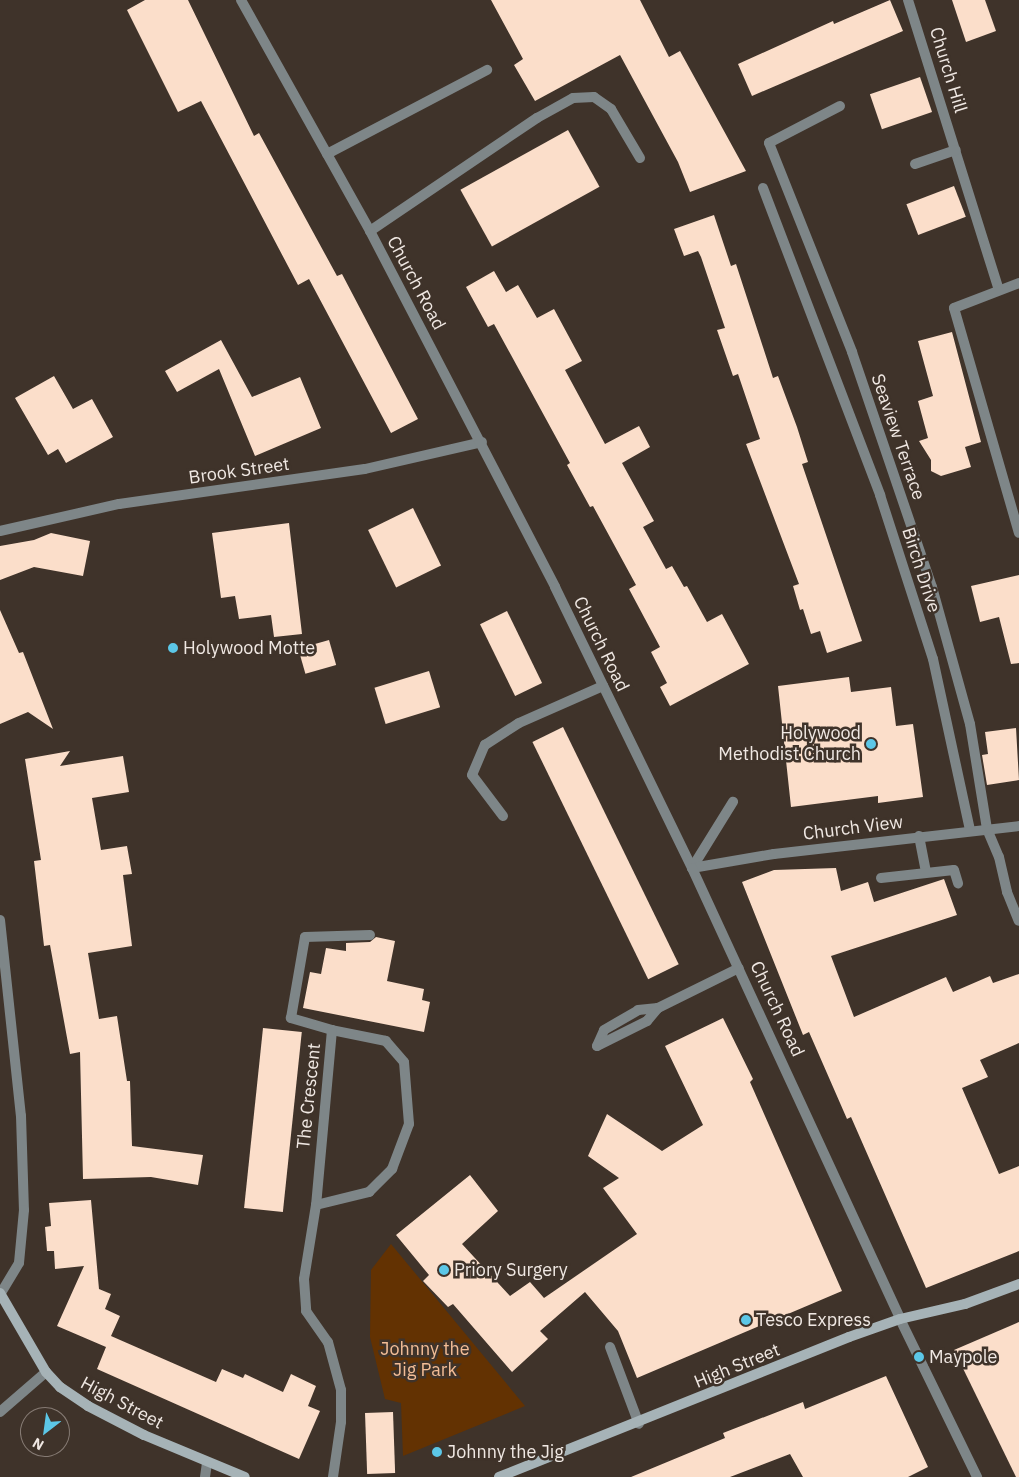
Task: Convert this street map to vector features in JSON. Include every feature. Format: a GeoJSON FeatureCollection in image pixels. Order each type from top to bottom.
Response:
{"type":"FeatureCollection","features":[{"type":"Feature","properties":{"kind":"main road","name":"High Street"},"geometry":{"type":"LineString","coordinates":[[499,1477],[639,1424],[900,1319],[965,1304],[1019,1284]]}},
{"type":"Feature","properties":{"kind":"main road","name":"High Street"},"geometry":{"type":"LineString","coordinates":[[0,1293],[46,1372],[60,1387],[88,1406],[207,1463],[245,1477]]}},
{"type":"Feature","properties":{"kind":"street","name":"Church Road"},"geometry":{"type":"LineString","coordinates":[[241,0],[370,231],[482,442],[692,868],[900,1319],[977,1477]]}},
{"type":"Feature","properties":{"kind":"street","name":"Church Hill"},"geometry":{"type":"LineString","coordinates":[[908,0],[999,290]]}},
{"type":"Feature","properties":{"kind":"street"},"geometry":{"type":"LineString","coordinates":[[327,154],[487,70]]}},
{"type":"Feature","properties":{"kind":"street"},"geometry":{"type":"LineString","coordinates":[[370,231],[537,118],[573,98],[594,97],[611,109],[640,158]]}},
{"type":"Feature","properties":{"kind":"street","name":"Seaview Terrace"},"geometry":{"type":"LineString","coordinates":[[840,106],[769,143],[852,352],[932,587],[970,724],[986,829]]}},
{"type":"Feature","properties":{"kind":"street"},"geometry":{"type":"LineString","coordinates":[[915,164],[956,150]]}},
{"type":"Feature","properties":{"kind":"street","name":"Birch Drive"},"geometry":{"type":"LineString","coordinates":[[763,188],[886,513],[933,659],[970,830]]}},
{"type":"Feature","properties":{"kind":"street"},"geometry":{"type":"LineString","coordinates":[[1019,283],[954,308],[1019,533]]}},
{"type":"Feature","properties":{"kind":"street","name":"Brook Street"},"geometry":{"type":"LineString","coordinates":[[0,531],[119,504],[365,469],[482,442]]}},
{"type":"Feature","properties":{"kind":"street"},"geometry":{"type":"LineString","coordinates":[[503,816],[472,776],[485,744],[519,723],[603,686]]}},
{"type":"Feature","properties":{"kind":"street"},"geometry":{"type":"LineString","coordinates":[[692,868],[733,802]]}},
{"type":"Feature","properties":{"kind":"street","name":"Church View"},"geometry":{"type":"LineString","coordinates":[[692,868],[919,836],[1019,826]]}},
{"type":"Feature","properties":{"kind":"street"},"geometry":{"type":"LineString","coordinates":[[986,829],[999,857],[1007,892],[1019,921]]}},
{"type":"Feature","properties":{"kind":"street"},"geometry":{"type":"LineString","coordinates":[[919,836],[926,872]]}},
{"type":"Feature","properties":{"kind":"street"},"geometry":{"type":"LineString","coordinates":[[880,878],[954,870],[958,883]]}},
{"type":"Feature","properties":{"kind":"street"},"geometry":{"type":"LineString","coordinates":[[0,920],[21,1116],[24,1210],[18,1263],[0,1293]]}},
{"type":"Feature","properties":{"kind":"street"},"geometry":{"type":"LineString","coordinates":[[332,1030],[291,1018],[305,937],[370,935]]}},
{"type":"Feature","properties":{"kind":"street"},"geometry":{"type":"LineString","coordinates":[[658,1008],[647,1021],[597,1046],[604,1030],[638,1010],[658,1008],[739,968]]}},
{"type":"Feature","properties":{"kind":"street","name":"The Crescent"},"geometry":{"type":"LineString","coordinates":[[316,1205],[369,1192],[392,1169],[409,1124],[404,1062],[386,1041],[332,1030],[316,1205],[304,1279],[306,1311],[328,1342],[341,1390],[341,1422],[333,1477]]}},
{"type":"Feature","properties":{"kind":"street"},"geometry":{"type":"LineString","coordinates":[[610,1347],[639,1424]]}},
{"type":"Feature","properties":{"kind":"street"},"geometry":{"type":"LineString","coordinates":[[0,1412],[46,1372]]}},
{"type":"Feature","properties":{"kind":"street"},"geometry":{"type":"LineString","coordinates":[[205,1477],[207,1463]]}},
{"type":"Feature","properties":{"kind":"green space","name":"Johnny the Jig Park"},"geometry":{"type":"Polygon","coordinates":[[[391,1244],[525,1406],[403,1456],[401,1403],[385,1399],[370,1337],[371,1270],[391,1244]]]}},
{"type":"Feature","properties":{"kind":"building"},"geometry":{"type":"Polygon","coordinates":[[[145,0],[188,0],[254,136],[259,133],[337,276],[342,274],[418,419],[391,433],[309,279],[298,285],[201,101],[178,112],[127,10],[145,0]]]}},
{"type":"Feature","properties":{"kind":"building"},"geometry":{"type":"Polygon","coordinates":[[[491,0],[640,0],[669,57],[680,51],[746,171],[690,192],[678,162],[620,55],[535,101],[514,65],[523,59],[491,0]]]}},
{"type":"Feature","properties":{"kind":"building"},"geometry":{"type":"Polygon","coordinates":[[[890,0],[903,31],[752,96],[738,64],[833,21],[834,24],[890,0]]]}},
{"type":"Feature","properties":{"kind":"building"},"geometry":{"type":"Polygon","coordinates":[[[952,0],[985,0],[996,31],[966,42],[952,0]]]}},
{"type":"Feature","properties":{"kind":"building"},"geometry":{"type":"Polygon","coordinates":[[[920,77],[932,112],[882,129],[870,94],[920,77]]]}},
{"type":"Feature","properties":{"kind":"building"},"geometry":{"type":"Polygon","coordinates":[[[568,130],[600,187],[492,246],[460,190],[568,130]]]}},
{"type":"Feature","properties":{"kind":"building"},"geometry":{"type":"Polygon","coordinates":[[[954,186],[966,217],[918,235],[906,204],[954,186]]]}},
{"type":"Feature","properties":{"kind":"building"},"geometry":{"type":"Polygon","coordinates":[[[714,215],[731,266],[736,264],[773,378],[778,376],[797,427],[808,462],[802,464],[862,641],[827,653],[820,631],[811,634],[803,609],[800,610],[793,586],[799,584],[746,444],[760,439],[738,374],[733,376],[717,330],[725,328],[701,257],[698,251],[684,256],[674,229],[714,215]]]}},
{"type":"Feature","properties":{"kind":"building"},"geometry":{"type":"Polygon","coordinates":[[[494,271],[506,292],[518,285],[537,318],[554,309],[582,361],[565,370],[605,444],[639,426],[650,447],[622,463],[654,521],[643,527],[666,569],[672,566],[684,587],[687,586],[707,622],[722,614],[749,664],[670,706],[660,687],[667,683],[651,652],[660,647],[629,589],[636,585],[593,506],[590,507],[567,465],[570,463],[494,324],[488,327],[466,287],[494,271]]]}},
{"type":"Feature","properties":{"kind":"building"},"geometry":{"type":"Polygon","coordinates":[[[952,332],[981,442],[965,447],[971,467],[941,476],[931,471],[931,460],[919,441],[928,438],[918,401],[933,396],[918,341],[952,332]]]}},
{"type":"Feature","properties":{"kind":"building"},"geometry":{"type":"Polygon","coordinates":[[[221,340],[252,397],[300,377],[321,428],[255,456],[219,369],[177,392],[165,371],[221,340]]]}},
{"type":"Feature","properties":{"kind":"building"},"geometry":{"type":"Polygon","coordinates":[[[54,376],[73,409],[92,399],[113,437],[66,463],[58,449],[48,455],[15,398],[54,376]]]}},
{"type":"Feature","properties":{"kind":"building"},"geometry":{"type":"Polygon","coordinates":[[[413,508],[441,566],[396,587],[368,530],[413,508]]]}},
{"type":"Feature","properties":{"kind":"building"},"geometry":{"type":"Polygon","coordinates":[[[289,523],[302,634],[274,637],[271,615],[239,619],[235,596],[221,598],[212,533],[289,523]]]}},
{"type":"Feature","properties":{"kind":"building"},"geometry":{"type":"Polygon","coordinates":[[[51,533],[90,541],[83,576],[34,567],[0,580],[0,546],[34,540],[51,533]]]}},
{"type":"Feature","properties":{"kind":"building"},"geometry":{"type":"Polygon","coordinates":[[[1019,575],[1019,663],[1011,664],[999,617],[980,622],[971,586],[1019,575]]]}},
{"type":"Feature","properties":{"kind":"building"},"geometry":{"type":"Polygon","coordinates":[[[0,610],[19,653],[23,652],[53,729],[28,712],[0,724],[0,610]]]}},
{"type":"Feature","properties":{"kind":"building"},"geometry":{"type":"Polygon","coordinates":[[[507,611],[542,683],[515,696],[480,624],[507,611]]]}},
{"type":"Feature","properties":{"kind":"building"},"geometry":{"type":"Polygon","coordinates":[[[329,640],[336,665],[305,674],[298,649],[329,640]]]}},
{"type":"Feature","properties":{"kind":"building"},"geometry":{"type":"Polygon","coordinates":[[[429,671],[440,707],[386,724],[374,688],[429,671]]]}},
{"type":"Feature","properties":{"kind":"building","name":"Holywood Methodist Church"},"geometry":{"type":"Polygon","coordinates":[[[849,677],[851,692],[891,687],[896,726],[913,724],[923,797],[878,803],[878,796],[791,807],[778,686],[849,677]]]}},
{"type":"Feature","properties":{"kind":"building"},"geometry":{"type":"Polygon","coordinates":[[[563,727],[679,964],[648,979],[532,742],[563,727]]]}},
{"type":"Feature","properties":{"kind":"building"},"geometry":{"type":"Polygon","coordinates":[[[1016,728],[1019,780],[987,785],[982,755],[988,754],[985,732],[1016,728]]]}},
{"type":"Feature","properties":{"kind":"building"},"geometry":{"type":"Polygon","coordinates":[[[70,751],[60,766],[123,756],[129,792],[92,798],[101,850],[127,846],[132,874],[123,875],[132,946],[88,953],[99,1019],[117,1016],[127,1081],[130,1081],[132,1146],[203,1155],[198,1185],[151,1177],[83,1179],[80,1052],[70,1054],[50,945],[44,946],[34,861],[41,860],[25,759],[70,751]]]}},
{"type":"Feature","properties":{"kind":"building"},"geometry":{"type":"Polygon","coordinates":[[[836,868],[841,891],[868,882],[874,902],[944,879],[957,915],[831,956],[854,1017],[946,977],[953,992],[990,976],[993,983],[1019,974],[1019,1043],[980,1060],[988,1077],[962,1088],[999,1174],[1019,1166],[1019,1251],[926,1288],[851,1117],[847,1119],[809,1032],[803,1035],[742,882],[774,870],[836,868]]]}},
{"type":"Feature","properties":{"kind":"building"},"geometry":{"type":"Polygon","coordinates":[[[376,937],[395,941],[387,981],[424,989],[422,1000],[430,1002],[424,1032],[303,1008],[310,972],[321,974],[326,948],[346,951],[346,943],[370,942],[376,937]]]}},
{"type":"Feature","properties":{"kind":"building"},"geometry":{"type":"Polygon","coordinates":[[[723,1018],[753,1079],[750,1082],[842,1291],[637,1378],[618,1331],[585,1292],[540,1331],[548,1339],[512,1372],[453,1304],[448,1307],[423,1281],[429,1275],[396,1235],[470,1175],[498,1211],[462,1244],[510,1296],[530,1282],[544,1298],[637,1234],[603,1188],[619,1178],[588,1156],[607,1114],[662,1151],[703,1125],[665,1046],[723,1018]]]}},
{"type":"Feature","properties":{"kind":"building"},"geometry":{"type":"Polygon","coordinates":[[[263,1028],[302,1032],[283,1212],[244,1208],[263,1028]]]}},
{"type":"Feature","properties":{"kind":"building"},"geometry":{"type":"Polygon","coordinates":[[[91,1200],[99,1289],[111,1294],[105,1309],[120,1316],[111,1336],[216,1382],[222,1369],[243,1378],[245,1374],[283,1392],[291,1374],[316,1386],[308,1406],[320,1411],[299,1459],[97,1369],[106,1347],[57,1326],[84,1266],[55,1269],[54,1251],[47,1251],[45,1227],[51,1226],[49,1203],[91,1200]]]}},
{"type":"Feature","properties":{"kind":"building"},"geometry":{"type":"Polygon","coordinates":[[[1019,1322],[1019,1477],[1016,1477],[954,1350],[1019,1322]]]}},
{"type":"Feature","properties":{"kind":"building"},"geometry":{"type":"Polygon","coordinates":[[[886,1376],[928,1467],[908,1477],[803,1477],[790,1454],[730,1477],[631,1477],[725,1438],[723,1433],[803,1402],[805,1409],[886,1376]]]}},
{"type":"Feature","properties":{"kind":"building"},"geometry":{"type":"Polygon","coordinates":[[[393,1412],[395,1473],[367,1474],[365,1413],[393,1412]]]}},
{"type":"Feature","properties":{"kind":"place","name":"Holywood Motte"},"geometry":{"type":"Point","coordinates":[173,648]}},
{"type":"Feature","properties":{"kind":"place","name":"Holywood Methodist Church"},"geometry":{"type":"Point","coordinates":[871,744]}},
{"type":"Feature","properties":{"kind":"place","name":"Priory Surgery"},"geometry":{"type":"Point","coordinates":[444,1270]}},
{"type":"Feature","properties":{"kind":"place","name":"Tesco Express"},"geometry":{"type":"Point","coordinates":[746,1320]}},
{"type":"Feature","properties":{"kind":"place","name":"Maypole"},"geometry":{"type":"Point","coordinates":[919,1357]}},
{"type":"Feature","properties":{"kind":"place","name":"Johnny the Jig"},"geometry":{"type":"Point","coordinates":[437,1452]}}]}
